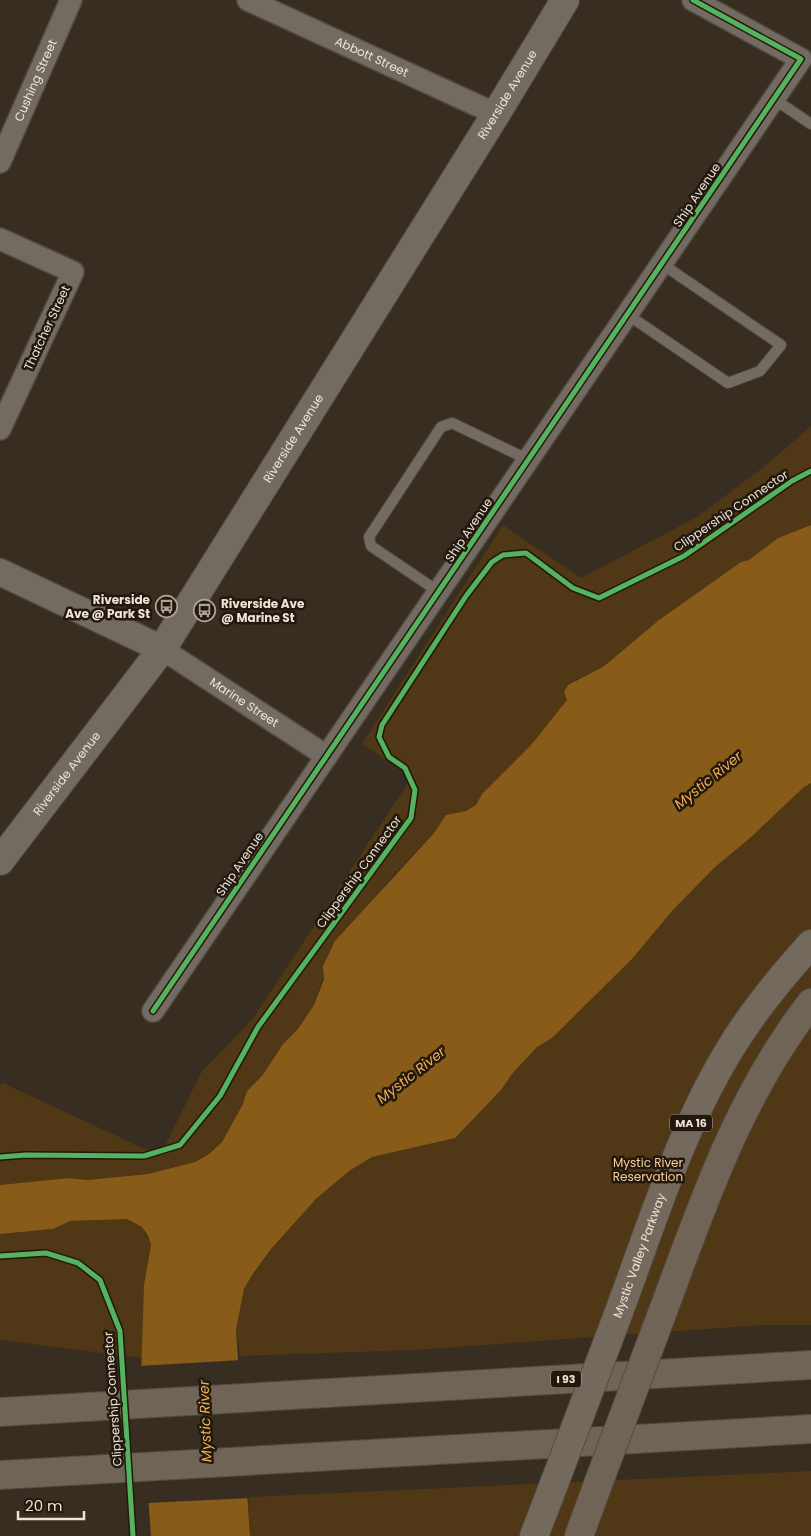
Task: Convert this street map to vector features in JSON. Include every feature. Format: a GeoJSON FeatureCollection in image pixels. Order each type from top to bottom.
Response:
{"type":"FeatureCollection","features":[{"type":"Feature","properties":{"kind":"highway"},"geometry":{"type":"LineString","coordinates":[[578,1536],[724,1150],[744,1107],[778,1049],[811,1003]]}},
{"type":"Feature","properties":{"kind":"highway","name":"I 93"},"geometry":{"type":"LineString","coordinates":[[0,1412],[811,1365]]}},
{"type":"Feature","properties":{"kind":"highway"},"geometry":{"type":"LineString","coordinates":[[0,1475],[811,1429]]}},
{"type":"Feature","properties":{"kind":"main road","name":"Riverside Avenue"},"geometry":{"type":"LineString","coordinates":[[3,851],[162,649],[496,114],[565,0]]}},
{"type":"Feature","properties":{"kind":"main road","name":"Mystic Valley Parkway"},"geometry":{"type":"LineString","coordinates":[[534,1536],[692,1122],[716,1074],[763,1000],[811,944]]}},
{"type":"Feature","properties":{"kind":"street","name":"Cushing Street"},"geometry":{"type":"LineString","coordinates":[[0,162],[71,0]]}},
{"type":"Feature","properties":{"kind":"street","name":"Abbott Street"},"geometry":{"type":"LineString","coordinates":[[248,0],[496,114]]}},
{"type":"Feature","properties":{"kind":"street"},"geometry":{"type":"LineString","coordinates":[[693,0],[806,56]]}},
{"type":"Feature","properties":{"kind":"street","name":"Ship Avenue"},"geometry":{"type":"LineString","coordinates":[[153,1011],[325,755],[439,592],[774,99],[806,56]]}},
{"type":"Feature","properties":{"kind":"street","name":"Thatcher Street"},"geometry":{"type":"LineString","coordinates":[[0,239],[72,272],[0,429]]}},
{"type":"Feature","properties":{"kind":"street"},"geometry":{"type":"LineString","coordinates":[[0,572],[162,649]]}},
{"type":"Feature","properties":{"kind":"street","name":"Marine Street"},"geometry":{"type":"LineString","coordinates":[[162,649],[325,755]]}},
{"type":"Feature","properties":{"kind":"lane"},"geometry":{"type":"LineString","coordinates":[[774,99],[811,124]]}},
{"type":"Feature","properties":{"kind":"lane"},"geometry":{"type":"LineString","coordinates":[[628,314],[728,383],[760,371],[781,345],[662,264]]}},
{"type":"Feature","properties":{"kind":"lane"},"geometry":{"type":"LineString","coordinates":[[439,592],[371,546],[368,537],[441,427],[452,423],[529,460]]}},
{"type":"Feature","properties":{"kind":"green space"},"geometry":{"type":"Polygon","coordinates":[[[811,426],[811,525],[778,538],[749,560],[741,562],[659,620],[603,667],[589,676],[577,679],[564,692],[567,700],[531,745],[482,794],[476,805],[466,811],[446,815],[434,833],[390,879],[359,917],[325,973],[314,1005],[298,1029],[283,1044],[262,1076],[247,1091],[243,1104],[222,1142],[209,1154],[195,1162],[148,1174],[87,1180],[69,1178],[0,1185],[0,1085],[3,1083],[160,1156],[202,1071],[252,1020],[412,777],[362,744],[503,525],[581,578],[697,517],[765,466],[811,426]]]}},
{"type":"Feature","properties":{"kind":"green space","name":"Mystic River Reservation"},"geometry":{"type":"Polygon","coordinates":[[[811,783],[811,1325],[762,1325],[415,1350],[240,1356],[236,1330],[244,1289],[271,1249],[316,1199],[349,1171],[372,1157],[455,1137],[501,1090],[512,1074],[537,1047],[552,1038],[632,959],[672,911],[715,867],[749,839],[804,787],[811,783]]]}},
{"type":"Feature","properties":{"kind":"green space"},"geometry":{"type":"Polygon","coordinates":[[[127,1219],[142,1227],[151,1245],[144,1285],[142,1358],[0,1340],[0,1234],[53,1229],[70,1221],[127,1219]]]}},
{"type":"Feature","properties":{"kind":"green space"},"geometry":{"type":"Polygon","coordinates":[[[811,1471],[811,1536],[250,1536],[248,1497],[811,1471]]]}},
{"type":"Feature","properties":{"kind":"water","name":"Mystic River"},"geometry":{"type":"Polygon","coordinates":[[[811,525],[811,783],[804,787],[749,839],[715,867],[672,911],[632,959],[552,1038],[537,1047],[512,1074],[501,1090],[455,1138],[372,1157],[349,1171],[316,1199],[271,1249],[244,1289],[236,1330],[250,1536],[151,1536],[145,1454],[147,1435],[141,1377],[144,1285],[151,1245],[148,1236],[142,1227],[127,1219],[70,1221],[53,1229],[0,1234],[0,1185],[69,1178],[87,1180],[148,1174],[195,1162],[209,1154],[222,1142],[243,1104],[247,1091],[262,1076],[283,1044],[298,1029],[314,1005],[324,979],[323,966],[335,941],[434,833],[446,815],[466,811],[476,805],[482,794],[531,745],[567,700],[564,692],[568,685],[603,667],[659,620],[741,562],[749,560],[778,538],[811,525]]]}},
{"type":"Feature","properties":{"kind":"pier"},"geometry":{"type":"Polygon","coordinates":[[[242,1360],[241,1408],[250,1498],[147,1503],[143,1454],[145,1435],[138,1400],[139,1366],[242,1360]]]}},
{"type":"Feature","properties":{"kind":"cycle path"},"geometry":{"type":"LineString","coordinates":[[153,1011],[801,59],[693,0]]}},
{"type":"Feature","properties":{"kind":"cycle path","name":"Clippership Connector"},"geometry":{"type":"LineString","coordinates":[[0,1157],[26,1155],[144,1156],[180,1145],[220,1096],[258,1027],[411,818],[415,790],[405,768],[389,757],[379,737],[382,725],[466,596],[492,562],[503,555],[526,553],[573,588],[599,598],[684,556],[792,481],[811,471]]}},
{"type":"Feature","properties":{"kind":"cycle path","name":"Clippership Connector"},"geometry":{"type":"LineString","coordinates":[[0,1256],[46,1253],[78,1263],[100,1280],[120,1331],[133,1536]]}},
{"type":"Feature","properties":{"kind":"place","name":"Riverside Ave @ Park St"},"geometry":{"type":"Point","coordinates":[166,607]}},
{"type":"Feature","properties":{"kind":"place","name":"Riverside Ave @ Marine St"},"geometry":{"type":"Point","coordinates":[205,611]}}]}
